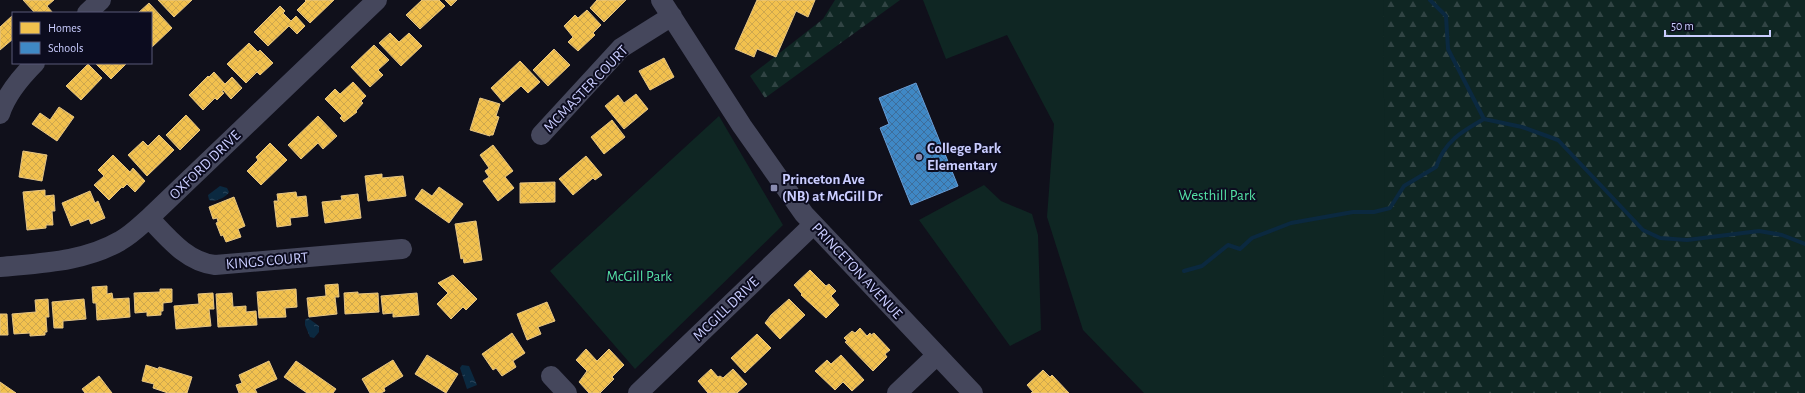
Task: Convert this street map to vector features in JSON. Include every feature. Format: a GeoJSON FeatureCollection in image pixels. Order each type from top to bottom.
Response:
{"type":"FeatureCollection","features":[{"type":"Feature","properties":{"kind":"street"},"geometry":{"type":"LineString","coordinates":[[88,12],[100,0]]}},
{"type":"Feature","properties":{"kind":"street","name":"OXFORD DRIVE"},"geometry":{"type":"LineString","coordinates":[[0,267],[66,260],[92,253],[120,241],[149,218],[377,0]]}},
{"type":"Feature","properties":{"kind":"street","name":"PRINCETON AVENUE"},"geometry":{"type":"LineString","coordinates":[[661,0],[742,126],[813,225],[973,393]]}},
{"type":"Feature","properties":{"kind":"street","name":"MCMASTER COURT"},"geometry":{"type":"LineString","coordinates":[[541,135],[621,48],[672,16]]}},
{"type":"Feature","properties":{"kind":"street"},"geometry":{"type":"LineString","coordinates":[[0,114],[4,103],[25,72],[34,64]]}},
{"type":"Feature","properties":{"kind":"street","name":"KINGS COURT"},"geometry":{"type":"LineString","coordinates":[[149,218],[182,251],[192,258],[210,264],[227,265],[402,249]]}},
{"type":"Feature","properties":{"kind":"street","name":"MCGILL DRIVE"},"geometry":{"type":"LineString","coordinates":[[638,393],[813,225]]}},
{"type":"Feature","properties":{"kind":"street"},"geometry":{"type":"LineString","coordinates":[[897,393],[936,355]]}},
{"type":"Feature","properties":{"kind":"street"},"geometry":{"type":"LineString","coordinates":[[551,376],[567,393]]}},
{"type":"Feature","properties":{"kind":"green space"},"geometry":{"type":"Polygon","coordinates":[[[835,0],[900,0],[765,98],[750,76],[823,19],[835,0]]]}},
{"type":"Feature","properties":{"kind":"green space","name":"Westhill Park"},"geometry":{"type":"Polygon","coordinates":[[[923,0],[1383,0],[1385,197],[1383,393],[1144,393],[1083,330],[1047,217],[1054,124],[1007,35],[946,59],[923,0]]]}},
{"type":"Feature","properties":{"kind":"green space"},"geometry":{"type":"Polygon","coordinates":[[[942,0],[1805,0],[1805,393],[1156,393],[1063,126],[1010,29],[942,0]]]}},
{"type":"Feature","properties":{"kind":"green space","name":"McGill Park"},"geometry":{"type":"Polygon","coordinates":[[[719,116],[783,225],[635,369],[550,271],[719,116]]]}},
{"type":"Feature","properties":{"kind":"green space"},"geometry":{"type":"Polygon","coordinates":[[[984,185],[1001,201],[1032,214],[1038,235],[1041,330],[1010,346],[919,220],[984,185]]]}},
{"type":"Feature","properties":{"kind":"water"},"geometry":{"type":"Polygon","coordinates":[[[220,186],[227,188],[229,192],[228,194],[217,200],[209,200],[208,195],[220,186]]]}},
{"type":"Feature","properties":{"kind":"water"},"geometry":{"type":"Polygon","coordinates":[[[308,318],[319,326],[319,332],[314,338],[310,337],[305,325],[305,320],[308,318]]]}},
{"type":"Feature","properties":{"kind":"water"},"geometry":{"type":"Polygon","coordinates":[[[462,365],[469,366],[477,385],[467,389],[460,368],[462,365]]]}},
{"type":"Feature","properties":{"kind":"building: Homes"},"geometry":{"type":"Polygon","coordinates":[[[23,0],[54,0],[47,6],[52,12],[34,12],[23,0]]]}},
{"type":"Feature","properties":{"kind":"building: Homes"},"geometry":{"type":"Polygon","coordinates":[[[158,0],[192,0],[174,17],[158,0]]]}},
{"type":"Feature","properties":{"kind":"building: Homes"},"geometry":{"type":"Polygon","coordinates":[[[305,0],[334,0],[310,23],[297,10],[306,1],[305,0]]]}},
{"type":"Feature","properties":{"kind":"building: Homes"},"geometry":{"type":"Polygon","coordinates":[[[422,0],[439,0],[445,6],[420,29],[406,15],[422,0]]]}},
{"type":"Feature","properties":{"kind":"building: Homes"},"geometry":{"type":"Polygon","coordinates":[[[445,0],[457,0],[451,6],[445,0]]]}},
{"type":"Feature","properties":{"kind":"building: Homes"},"geometry":{"type":"Polygon","coordinates":[[[597,0],[626,0],[604,22],[590,8],[597,0]]]}},
{"type":"Feature","properties":{"kind":"building: Homes"},"geometry":{"type":"Polygon","coordinates":[[[757,0],[815,0],[808,17],[796,11],[776,57],[757,49],[754,57],[735,49],[757,0]]]}},
{"type":"Feature","properties":{"kind":"building: Homes"},"geometry":{"type":"Polygon","coordinates":[[[149,3],[172,28],[152,47],[152,12],[139,12],[149,3]]]}},
{"type":"Feature","properties":{"kind":"building: Homes"},"geometry":{"type":"Polygon","coordinates":[[[280,6],[285,11],[283,13],[291,21],[296,16],[305,26],[297,34],[289,26],[268,46],[254,32],[280,6]]]}},
{"type":"Feature","properties":{"kind":"building: Homes"},"geometry":{"type":"Polygon","coordinates":[[[587,10],[601,25],[593,33],[595,35],[578,51],[568,42],[573,37],[564,26],[575,15],[578,18],[587,10]]]}},
{"type":"Feature","properties":{"kind":"building: Homes"},"geometry":{"type":"Polygon","coordinates":[[[12,16],[12,40],[0,50],[0,27],[12,16]]]}},
{"type":"Feature","properties":{"kind":"building: Homes"},"geometry":{"type":"Polygon","coordinates":[[[390,33],[399,42],[409,33],[422,46],[401,66],[379,43],[390,33]]]}},
{"type":"Feature","properties":{"kind":"building: Homes"},"geometry":{"type":"Polygon","coordinates":[[[249,43],[258,52],[260,50],[273,63],[260,75],[257,72],[246,83],[227,64],[249,43]]]}},
{"type":"Feature","properties":{"kind":"building: Homes"},"geometry":{"type":"Polygon","coordinates":[[[374,45],[389,60],[378,70],[383,75],[370,87],[351,67],[374,45]]]}},
{"type":"Feature","properties":{"kind":"building: Homes"},"geometry":{"type":"Polygon","coordinates":[[[554,49],[570,65],[548,86],[533,70],[554,49]]]}},
{"type":"Feature","properties":{"kind":"building: Homes"},"geometry":{"type":"Polygon","coordinates":[[[664,58],[674,77],[650,90],[639,71],[664,58]]]}},
{"type":"Feature","properties":{"kind":"building: Homes"},"geometry":{"type":"Polygon","coordinates":[[[520,61],[540,82],[528,93],[521,86],[503,102],[491,88],[520,61]]]}},
{"type":"Feature","properties":{"kind":"building: Homes"},"geometry":{"type":"Polygon","coordinates":[[[88,64],[102,78],[81,100],[66,86],[88,64]]]}},
{"type":"Feature","properties":{"kind":"building: Homes"},"geometry":{"type":"Polygon","coordinates":[[[96,64],[126,64],[111,79],[96,64]]]}},
{"type":"Feature","properties":{"kind":"building: Homes"},"geometry":{"type":"Polygon","coordinates":[[[214,72],[225,84],[232,77],[242,88],[231,99],[223,90],[222,92],[224,93],[217,100],[215,98],[203,110],[189,95],[214,72]]]}},
{"type":"Feature","properties":{"kind":"building: Homes"},"geometry":{"type":"Polygon","coordinates":[[[353,82],[366,96],[361,101],[363,103],[356,111],[357,112],[344,122],[340,118],[342,116],[325,99],[335,89],[340,94],[353,82]]]}},
{"type":"Feature","properties":{"kind":"building: Homes"},"geometry":{"type":"Polygon","coordinates":[[[636,94],[648,109],[624,129],[605,106],[618,95],[624,103],[636,94]]]}},
{"type":"Feature","properties":{"kind":"building: Homes"},"geometry":{"type":"Polygon","coordinates":[[[480,98],[500,104],[496,116],[499,117],[493,135],[490,136],[470,130],[480,98]]]}},
{"type":"Feature","properties":{"kind":"building: Homes"},"geometry":{"type":"Polygon","coordinates":[[[59,107],[74,117],[57,141],[32,124],[40,113],[50,120],[59,107]]]}},
{"type":"Feature","properties":{"kind":"building: Homes"},"geometry":{"type":"Polygon","coordinates":[[[186,115],[200,130],[180,150],[166,135],[186,115]]]}},
{"type":"Feature","properties":{"kind":"building: Homes"},"geometry":{"type":"Polygon","coordinates":[[[318,116],[337,136],[323,149],[318,143],[301,159],[288,145],[318,116]]]}},
{"type":"Feature","properties":{"kind":"building: Homes"},"geometry":{"type":"Polygon","coordinates":[[[612,120],[625,137],[604,154],[591,137],[612,120]]]}},
{"type":"Feature","properties":{"kind":"building: Homes"},"geometry":{"type":"Polygon","coordinates":[[[159,135],[174,150],[147,176],[128,155],[143,141],[148,146],[159,135]]]}},
{"type":"Feature","properties":{"kind":"building: Homes"},"geometry":{"type":"Polygon","coordinates":[[[270,143],[287,160],[261,185],[247,171],[258,160],[256,157],[270,143]]]}},
{"type":"Feature","properties":{"kind":"building: Homes"},"geometry":{"type":"Polygon","coordinates":[[[493,145],[513,171],[505,177],[514,188],[498,201],[483,181],[489,177],[485,171],[489,168],[480,155],[493,145]]]}},
{"type":"Feature","properties":{"kind":"building: Homes"},"geometry":{"type":"Polygon","coordinates":[[[23,151],[47,155],[42,181],[19,177],[23,151]]]}},
{"type":"Feature","properties":{"kind":"building: Homes"},"geometry":{"type":"Polygon","coordinates":[[[113,155],[130,172],[133,168],[145,181],[135,192],[127,184],[109,200],[94,185],[104,176],[98,170],[113,155]]]}},
{"type":"Feature","properties":{"kind":"building: Homes"},"geometry":{"type":"Polygon","coordinates":[[[586,156],[602,175],[595,180],[593,178],[573,195],[559,179],[586,156]]]}},
{"type":"Feature","properties":{"kind":"building: Homes"},"geometry":{"type":"Polygon","coordinates":[[[382,174],[382,178],[403,176],[406,196],[368,201],[365,176],[382,174]]]}},
{"type":"Feature","properties":{"kind":"building: Homes"},"geometry":{"type":"Polygon","coordinates":[[[555,182],[555,202],[520,203],[520,183],[555,182]]]}},
{"type":"Feature","properties":{"kind":"building: Homes"},"geometry":{"type":"Polygon","coordinates":[[[439,187],[463,204],[449,223],[415,199],[422,189],[432,196],[439,187]]]}},
{"type":"Feature","properties":{"kind":"building: Homes"},"geometry":{"type":"Polygon","coordinates":[[[45,190],[45,196],[54,195],[55,211],[52,211],[53,225],[46,225],[46,228],[27,230],[23,192],[45,190]]]}},
{"type":"Feature","properties":{"kind":"building: Homes"},"geometry":{"type":"Polygon","coordinates":[[[90,191],[95,203],[98,201],[105,218],[91,224],[89,219],[71,226],[62,203],[90,191]]]}},
{"type":"Feature","properties":{"kind":"building: Homes"},"geometry":{"type":"Polygon","coordinates":[[[296,192],[297,197],[306,196],[308,216],[290,218],[291,225],[277,227],[274,201],[278,201],[277,194],[296,192]]]}},
{"type":"Feature","properties":{"kind":"building: Homes"},"geometry":{"type":"Polygon","coordinates":[[[358,194],[361,218],[325,223],[322,202],[342,200],[341,196],[358,194]]]}},
{"type":"Feature","properties":{"kind":"building: Homes"},"geometry":{"type":"Polygon","coordinates":[[[234,197],[245,226],[238,229],[241,237],[226,242],[223,235],[221,236],[216,223],[218,222],[217,218],[213,219],[209,207],[234,197]]]}},
{"type":"Feature","properties":{"kind":"building: Homes"},"geometry":{"type":"Polygon","coordinates":[[[476,221],[482,260],[464,263],[463,258],[461,259],[455,224],[476,221]]]}},
{"type":"Feature","properties":{"kind":"building: Homes"},"geometry":{"type":"Polygon","coordinates":[[[810,270],[826,286],[829,284],[836,291],[831,296],[839,305],[826,318],[801,295],[802,294],[794,285],[810,270]]]}},
{"type":"Feature","properties":{"kind":"building: Homes"},"geometry":{"type":"Polygon","coordinates":[[[453,275],[477,299],[466,310],[463,307],[451,319],[437,304],[448,293],[438,283],[453,275]]]}},
{"type":"Feature","properties":{"kind":"building: Homes"},"geometry":{"type":"Polygon","coordinates":[[[338,284],[339,297],[335,297],[337,314],[309,317],[307,298],[326,296],[325,285],[338,284]]]}},
{"type":"Feature","properties":{"kind":"building: Homes"},"geometry":{"type":"Polygon","coordinates":[[[107,286],[107,294],[112,293],[113,299],[129,298],[130,317],[97,320],[96,303],[93,303],[92,287],[107,286]]]}},
{"type":"Feature","properties":{"kind":"building: Homes"},"geometry":{"type":"Polygon","coordinates":[[[160,289],[172,289],[172,302],[163,303],[163,311],[161,311],[161,315],[147,316],[147,312],[135,313],[134,293],[160,292],[160,289]]]}},
{"type":"Feature","properties":{"kind":"building: Homes"},"geometry":{"type":"Polygon","coordinates":[[[296,289],[297,307],[285,308],[286,317],[259,318],[257,292],[296,289]]]}},
{"type":"Feature","properties":{"kind":"building: Homes"},"geometry":{"type":"Polygon","coordinates":[[[358,292],[358,294],[378,293],[379,312],[345,314],[344,293],[358,292]]]}},
{"type":"Feature","properties":{"kind":"building: Homes"},"geometry":{"type":"Polygon","coordinates":[[[213,293],[214,309],[209,309],[211,326],[176,329],[174,306],[199,304],[198,294],[213,293]]]}},
{"type":"Feature","properties":{"kind":"building: Homes"},"geometry":{"type":"Polygon","coordinates":[[[232,293],[233,307],[246,306],[246,312],[256,311],[257,325],[218,327],[216,294],[232,293]]]}},
{"type":"Feature","properties":{"kind":"building: Homes"},"geometry":{"type":"Polygon","coordinates":[[[417,293],[419,315],[393,317],[393,313],[383,314],[381,296],[417,293]]]}},
{"type":"Feature","properties":{"kind":"building: Homes"},"geometry":{"type":"Polygon","coordinates":[[[48,299],[49,317],[46,317],[47,332],[45,332],[45,335],[30,336],[30,333],[14,334],[12,314],[36,312],[35,300],[48,299]]]}},
{"type":"Feature","properties":{"kind":"building: Homes"},"geometry":{"type":"Polygon","coordinates":[[[84,299],[86,319],[63,321],[63,328],[54,328],[52,302],[84,299]]]}},
{"type":"Feature","properties":{"kind":"building: Homes"},"geometry":{"type":"Polygon","coordinates":[[[789,299],[805,315],[780,339],[765,323],[771,315],[789,299]]]}},
{"type":"Feature","properties":{"kind":"building: Homes"},"geometry":{"type":"Polygon","coordinates":[[[547,302],[555,321],[538,327],[541,334],[527,340],[517,314],[547,302]]]}},
{"type":"Feature","properties":{"kind":"building: Homes"},"geometry":{"type":"Polygon","coordinates":[[[0,314],[7,314],[8,335],[0,335],[0,314]]]}},
{"type":"Feature","properties":{"kind":"building: Homes"},"geometry":{"type":"Polygon","coordinates":[[[860,328],[867,336],[870,333],[871,335],[874,333],[890,350],[885,354],[887,357],[873,371],[845,342],[847,341],[844,338],[852,331],[855,333],[860,328]]]}},
{"type":"Feature","properties":{"kind":"building: Homes"},"geometry":{"type":"Polygon","coordinates":[[[512,333],[525,353],[513,361],[516,367],[502,376],[496,368],[493,370],[482,354],[512,333]]]}},
{"type":"Feature","properties":{"kind":"building: Homes"},"geometry":{"type":"Polygon","coordinates":[[[757,334],[771,348],[745,373],[731,358],[757,334]]]}},
{"type":"Feature","properties":{"kind":"building: Homes"},"geometry":{"type":"Polygon","coordinates":[[[586,349],[597,361],[609,349],[624,365],[612,377],[614,379],[600,393],[589,393],[579,382],[587,371],[576,360],[586,349]]]}},
{"type":"Feature","properties":{"kind":"building: Homes"},"geometry":{"type":"Polygon","coordinates":[[[427,355],[458,374],[446,393],[415,374],[427,355]]]}},
{"type":"Feature","properties":{"kind":"building: Homes"},"geometry":{"type":"Polygon","coordinates":[[[841,355],[864,380],[852,391],[843,382],[835,390],[815,371],[827,360],[831,364],[841,355]]]}},
{"type":"Feature","properties":{"kind":"building: Homes"},"geometry":{"type":"Polygon","coordinates":[[[393,360],[403,376],[384,388],[385,391],[381,393],[370,393],[362,379],[393,360]]]}},
{"type":"Feature","properties":{"kind":"building: Homes"},"geometry":{"type":"Polygon","coordinates":[[[269,361],[277,379],[255,389],[257,393],[239,393],[236,385],[242,383],[239,375],[269,361]]]}},
{"type":"Feature","properties":{"kind":"building: Homes"},"geometry":{"type":"Polygon","coordinates":[[[296,361],[336,389],[333,393],[307,393],[284,377],[296,361]]]}},
{"type":"Feature","properties":{"kind":"building: Homes"},"geometry":{"type":"Polygon","coordinates":[[[146,365],[158,369],[159,367],[192,377],[187,393],[168,393],[153,388],[154,384],[142,381],[146,365]]]}},
{"type":"Feature","properties":{"kind":"building: Homes"},"geometry":{"type":"Polygon","coordinates":[[[711,369],[718,377],[720,376],[723,378],[733,369],[747,384],[737,393],[708,393],[698,381],[711,369]]]}},
{"type":"Feature","properties":{"kind":"building: Homes"},"geometry":{"type":"Polygon","coordinates":[[[1043,370],[1050,377],[1052,375],[1069,393],[1031,393],[1033,392],[1027,385],[1043,370]]]}},
{"type":"Feature","properties":{"kind":"building: Homes"},"geometry":{"type":"Polygon","coordinates":[[[99,376],[112,393],[85,393],[82,389],[99,376]]]}},
{"type":"Feature","properties":{"kind":"building: Homes"},"geometry":{"type":"Polygon","coordinates":[[[0,382],[16,393],[0,393],[0,382]]]}},
{"type":"Feature","properties":{"kind":"building: Schools","name":"College Park Elementary"},"geometry":{"type":"Polygon","coordinates":[[[916,83],[958,186],[911,205],[880,128],[889,124],[879,98],[916,83]]]}},
{"type":"Feature","properties":{"kind":"waterway"},"geometry":{"type":"LineString","coordinates":[[1430,0],[1446,16],[1448,49],[1484,119]]}},
{"type":"Feature","properties":{"kind":"waterway"},"geometry":{"type":"LineString","coordinates":[[1184,271],[1202,266],[1228,245],[1240,249],[1252,238],[1291,223],[1353,212],[1374,212],[1390,208],[1404,186],[1436,167],[1444,150],[1449,144],[1461,133],[1484,119],[1522,127],[1558,140],[1643,230],[1660,238],[1687,240],[1759,231],[1782,235],[1805,244]]}},
{"type":"Feature","properties":{"kind":"place","name":"College Park Elementary"},"geometry":{"type":"Point","coordinates":[919,157]}},
{"type":"Feature","properties":{"kind":"place","name":"Princeton Ave (NB) at McGill Dr"},"geometry":{"type":"Point","coordinates":[774,188]}}]}
